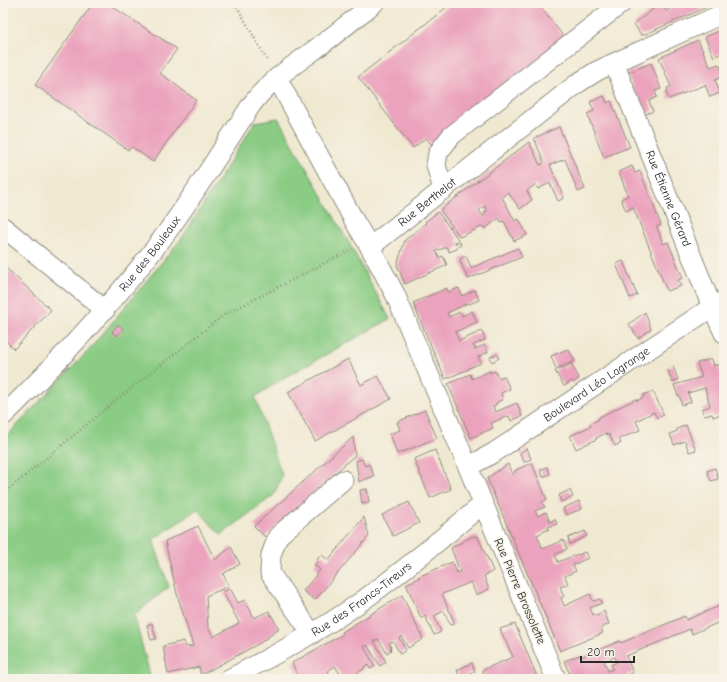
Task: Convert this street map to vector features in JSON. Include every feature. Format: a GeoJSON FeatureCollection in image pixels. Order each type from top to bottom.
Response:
{"type":"FeatureCollection","features":[{"type":"Feature","properties":{"kind":"street","name":"Rue des Bouleaux"},"geometry":{"type":"LineString","coordinates":[[3,416],[34,386],[105,310],[145,262],[175,221],[257,97],[268,85],[336,34],[374,3]]}},
{"type":"Feature","properties":{"kind":"street"},"geometry":{"type":"LineString","coordinates":[[443,190],[436,165],[438,153],[451,136],[622,3]]}},
{"type":"Feature","properties":{"kind":"street","name":"Rue Berthelot"},"geometry":{"type":"LineString","coordinates":[[368,244],[443,190],[578,83],[614,63],[724,13]]}},
{"type":"Feature","properties":{"kind":"street","name":"Rue Étienne Gérard"},"geometry":{"type":"LineString","coordinates":[[614,63],[718,304],[724,333]]}},
{"type":"Feature","properties":{"kind":"street"},"geometry":{"type":"LineString","coordinates":[[277,78],[395,294],[483,504]]}},
{"type":"Feature","properties":{"kind":"street"},"geometry":{"type":"LineString","coordinates":[[3,227],[105,310]]}},
{"type":"Feature","properties":{"kind":"street","name":"Boulevard Léo Lagrange"},"geometry":{"type":"LineString","coordinates":[[468,467],[495,452],[718,304]]}},
{"type":"Feature","properties":{"kind":"street"},"geometry":{"type":"LineString","coordinates":[[312,634],[270,573],[271,555],[278,536],[343,480]]}},
{"type":"Feature","properties":{"kind":"street","name":"Rue des Francs-Tireurs"},"geometry":{"type":"LineString","coordinates":[[232,678],[312,634],[362,602],[483,504]]}},
{"type":"Feature","properties":{"kind":"street","name":"Rue Pierre Brossolette"},"geometry":{"type":"LineString","coordinates":[[483,504],[556,679]]}},
{"type":"Feature","properties":{"kind":"path"},"geometry":{"type":"LineString","coordinates":[[234,3],[277,78]]}},
{"type":"Feature","properties":{"kind":"path"},"geometry":{"type":"LineString","coordinates":[[3,494],[114,402],[224,315],[368,244]]}},
{"type":"Feature","properties":{"kind":"green space"},"geometry":{"type":"Polygon","coordinates":[[[278,118],[390,319],[280,380],[255,397],[282,475],[274,495],[221,535],[197,509],[153,540],[169,587],[134,615],[151,679],[5,679],[3,674],[3,440],[89,350],[182,238],[255,122],[278,118]]]}},
{"type":"Feature","properties":{"kind":"building"},"geometry":{"type":"Polygon","coordinates":[[[93,3],[107,3],[177,49],[160,73],[196,100],[153,162],[132,147],[128,150],[35,85],[93,3]]]}},
{"type":"Feature","properties":{"kind":"building"},"geometry":{"type":"Polygon","coordinates":[[[452,3],[537,3],[565,38],[431,144],[426,138],[413,148],[358,77],[452,3]]]}},
{"type":"Feature","properties":{"kind":"building"},"geometry":{"type":"Polygon","coordinates":[[[661,3],[666,11],[680,3],[716,3],[641,35],[634,24],[661,3]]]}},
{"type":"Feature","properties":{"kind":"building"},"geometry":{"type":"Polygon","coordinates":[[[719,31],[724,40],[724,52],[714,57],[705,37],[719,31]]]}},
{"type":"Feature","properties":{"kind":"building"},"geometry":{"type":"Polygon","coordinates":[[[698,40],[710,67],[719,64],[724,76],[715,80],[720,93],[710,97],[705,85],[669,99],[666,92],[668,91],[667,88],[671,87],[659,58],[698,40]]]}},
{"type":"Feature","properties":{"kind":"building"},"geometry":{"type":"Polygon","coordinates":[[[651,63],[661,89],[655,91],[657,97],[649,101],[653,111],[644,115],[627,73],[651,63]]]}},
{"type":"Feature","properties":{"kind":"building"},"geometry":{"type":"Polygon","coordinates":[[[604,96],[607,103],[611,101],[630,147],[604,157],[587,114],[594,111],[590,102],[604,96]]]}},
{"type":"Feature","properties":{"kind":"building"},"geometry":{"type":"Polygon","coordinates":[[[559,127],[585,189],[578,192],[565,159],[550,165],[564,198],[558,201],[550,183],[538,189],[536,184],[527,191],[532,200],[520,209],[508,192],[502,197],[515,221],[519,219],[527,235],[514,241],[504,221],[501,222],[499,218],[485,229],[483,226],[460,237],[440,210],[529,142],[540,165],[542,165],[544,162],[534,138],[559,127]],[[485,206],[479,210],[483,216],[486,215],[484,213],[487,211],[485,206]]]}},
{"type":"Feature","properties":{"kind":"building"},"geometry":{"type":"Polygon","coordinates":[[[632,166],[635,173],[640,171],[661,225],[657,227],[663,244],[668,242],[683,278],[678,280],[681,286],[667,291],[633,207],[626,211],[621,199],[628,196],[619,172],[632,166]]]}},
{"type":"Feature","properties":{"kind":"building"},"geometry":{"type":"Polygon","coordinates":[[[438,212],[458,239],[455,243],[460,242],[461,245],[457,247],[457,249],[449,252],[447,247],[436,251],[439,258],[443,256],[447,265],[405,284],[397,265],[405,240],[438,212]]]}},
{"type":"Feature","properties":{"kind":"building"},"geometry":{"type":"Polygon","coordinates":[[[518,248],[522,257],[468,279],[460,261],[461,258],[466,256],[471,268],[518,248]]]}},
{"type":"Feature","properties":{"kind":"building"},"geometry":{"type":"Polygon","coordinates":[[[623,261],[637,295],[630,298],[616,264],[623,261]]]}},
{"type":"Feature","properties":{"kind":"building"},"geometry":{"type":"Polygon","coordinates":[[[3,265],[51,310],[14,349],[3,338],[3,265]]]}},
{"type":"Feature","properties":{"kind":"building"},"geometry":{"type":"Polygon","coordinates":[[[447,288],[448,292],[459,288],[462,296],[475,290],[479,300],[469,304],[468,303],[447,313],[449,317],[460,312],[462,316],[472,311],[477,322],[455,332],[459,341],[482,331],[485,340],[473,345],[475,349],[485,345],[488,352],[478,357],[481,363],[445,379],[413,303],[447,288]]]}},
{"type":"Feature","properties":{"kind":"building"},"geometry":{"type":"Polygon","coordinates":[[[645,312],[651,329],[638,338],[629,324],[645,312]]]}},
{"type":"Feature","properties":{"kind":"building"},"geometry":{"type":"Polygon","coordinates":[[[118,324],[123,329],[117,336],[112,332],[118,324]]]}},
{"type":"Feature","properties":{"kind":"building"},"geometry":{"type":"Polygon","coordinates":[[[568,349],[575,361],[556,369],[551,356],[568,349]]]}},
{"type":"Feature","properties":{"kind":"building"},"geometry":{"type":"Polygon","coordinates":[[[497,354],[499,358],[492,362],[490,357],[497,354]]]}},
{"type":"Feature","properties":{"kind":"building"},"geometry":{"type":"Polygon","coordinates":[[[348,359],[361,385],[378,376],[391,399],[315,441],[288,392],[348,359]]]}},
{"type":"Feature","properties":{"kind":"building"},"geometry":{"type":"Polygon","coordinates":[[[712,359],[714,366],[718,364],[724,383],[724,410],[722,411],[724,413],[713,417],[712,414],[704,416],[702,409],[710,406],[705,388],[688,393],[691,402],[682,405],[674,385],[702,377],[697,363],[712,359]]]}},
{"type":"Feature","properties":{"kind":"building"},"geometry":{"type":"Polygon","coordinates":[[[571,363],[579,378],[573,383],[572,381],[564,386],[555,371],[562,367],[564,369],[571,363]]]}},
{"type":"Feature","properties":{"kind":"building"},"geometry":{"type":"Polygon","coordinates":[[[673,366],[678,380],[672,382],[667,368],[673,366]]]}},
{"type":"Feature","properties":{"kind":"building"},"geometry":{"type":"Polygon","coordinates":[[[490,371],[490,373],[495,371],[499,378],[504,376],[510,389],[501,393],[503,399],[493,406],[495,412],[517,403],[522,416],[511,421],[509,416],[491,423],[493,428],[471,438],[448,384],[470,374],[472,379],[490,371]]]}},
{"type":"Feature","properties":{"kind":"building"},"geometry":{"type":"Polygon","coordinates":[[[653,391],[664,415],[657,418],[654,412],[636,421],[640,430],[619,439],[621,443],[615,446],[609,434],[607,435],[606,433],[576,449],[570,436],[591,426],[590,424],[599,419],[599,417],[636,399],[637,401],[644,397],[643,395],[653,391]]]}},
{"type":"Feature","properties":{"kind":"building"},"geometry":{"type":"Polygon","coordinates":[[[425,410],[437,438],[397,454],[390,434],[400,430],[397,422],[425,410]]]}},
{"type":"Feature","properties":{"kind":"building"},"geometry":{"type":"Polygon","coordinates":[[[686,425],[696,450],[689,452],[685,441],[674,445],[670,434],[686,425]]]}},
{"type":"Feature","properties":{"kind":"building"},"geometry":{"type":"Polygon","coordinates":[[[353,437],[355,455],[265,537],[254,526],[353,437]]]}},
{"type":"Feature","properties":{"kind":"building"},"geometry":{"type":"Polygon","coordinates":[[[527,448],[531,459],[524,462],[520,453],[527,448]]]}},
{"type":"Feature","properties":{"kind":"building"},"geometry":{"type":"Polygon","coordinates":[[[435,450],[451,489],[430,498],[414,459],[435,450]]]}},
{"type":"Feature","properties":{"kind":"building"},"geometry":{"type":"Polygon","coordinates":[[[362,459],[365,466],[369,464],[374,476],[359,482],[356,461],[362,459]]]}},
{"type":"Feature","properties":{"kind":"building"},"geometry":{"type":"Polygon","coordinates":[[[532,463],[547,500],[542,502],[545,507],[535,511],[538,516],[546,512],[550,522],[555,519],[557,524],[548,527],[549,529],[537,535],[543,549],[563,540],[567,549],[555,555],[558,562],[585,552],[588,558],[573,565],[576,571],[565,576],[568,584],[560,587],[564,596],[561,598],[564,606],[590,594],[593,601],[600,599],[602,603],[590,608],[593,615],[595,614],[598,616],[598,614],[604,611],[609,624],[601,628],[603,633],[560,651],[487,478],[508,464],[512,475],[516,470],[532,463]]]}},
{"type":"Feature","properties":{"kind":"building"},"geometry":{"type":"Polygon","coordinates":[[[547,467],[550,474],[543,477],[540,470],[547,467]]]}},
{"type":"Feature","properties":{"kind":"building"},"geometry":{"type":"Polygon","coordinates":[[[715,468],[718,479],[711,481],[707,471],[715,468]]]}},
{"type":"Feature","properties":{"kind":"building"},"geometry":{"type":"Polygon","coordinates":[[[367,489],[369,503],[362,504],[360,490],[367,489]]]}},
{"type":"Feature","properties":{"kind":"building"},"geometry":{"type":"Polygon","coordinates":[[[570,490],[573,497],[561,502],[559,495],[570,490]]]}},
{"type":"Feature","properties":{"kind":"building"},"geometry":{"type":"Polygon","coordinates":[[[579,501],[582,509],[566,515],[563,508],[579,501]]]}},
{"type":"Feature","properties":{"kind":"building"},"geometry":{"type":"Polygon","coordinates":[[[409,502],[419,523],[393,536],[382,515],[409,502]]]}},
{"type":"Feature","properties":{"kind":"building"},"geometry":{"type":"Polygon","coordinates":[[[364,517],[369,536],[315,600],[303,591],[320,570],[314,565],[317,562],[316,561],[321,554],[328,560],[364,517]]]}},
{"type":"Feature","properties":{"kind":"building"},"geometry":{"type":"Polygon","coordinates":[[[198,526],[215,560],[231,547],[240,564],[223,574],[229,586],[206,596],[208,627],[213,637],[239,623],[223,592],[230,588],[238,603],[245,600],[254,618],[269,611],[279,629],[260,643],[201,675],[199,667],[168,674],[163,646],[184,641],[186,647],[193,646],[177,594],[165,541],[198,526]]]}},
{"type":"Feature","properties":{"kind":"building"},"geometry":{"type":"Polygon","coordinates":[[[585,531],[587,536],[570,544],[568,538],[585,531]]]}},
{"type":"Feature","properties":{"kind":"building"},"geometry":{"type":"Polygon","coordinates":[[[473,536],[478,537],[493,571],[484,576],[489,589],[476,595],[471,582],[442,594],[455,624],[450,625],[444,611],[434,616],[441,632],[434,635],[425,616],[421,618],[406,584],[452,562],[457,573],[460,572],[451,548],[473,536]]]}},
{"type":"Feature","properties":{"kind":"building"},"geometry":{"type":"Polygon","coordinates":[[[402,595],[423,639],[408,648],[401,636],[399,638],[406,650],[400,654],[393,641],[389,643],[391,650],[387,653],[378,639],[374,641],[386,662],[380,666],[367,645],[364,647],[375,666],[370,669],[368,665],[350,677],[351,679],[343,679],[335,666],[328,671],[332,679],[299,679],[292,663],[343,634],[342,632],[402,595]]]}},
{"type":"Feature","properties":{"kind":"building"},"geometry":{"type":"Polygon","coordinates":[[[724,604],[724,620],[692,634],[690,629],[626,656],[633,673],[626,675],[627,677],[623,679],[572,679],[564,661],[580,655],[581,657],[620,641],[621,643],[685,616],[686,620],[724,604]],[[615,657],[604,661],[608,671],[613,669],[611,665],[617,662],[615,657]]]}},
{"type":"Feature","properties":{"kind":"building"},"geometry":{"type":"Polygon","coordinates":[[[152,623],[156,639],[151,640],[147,625],[152,623]]]}},
{"type":"Feature","properties":{"kind":"building"},"geometry":{"type":"Polygon","coordinates":[[[515,624],[538,679],[487,679],[482,670],[513,657],[500,629],[515,624]]]}},
{"type":"Feature","properties":{"kind":"building"},"geometry":{"type":"Polygon","coordinates":[[[472,663],[475,671],[460,678],[457,670],[472,663]]]}}]}
